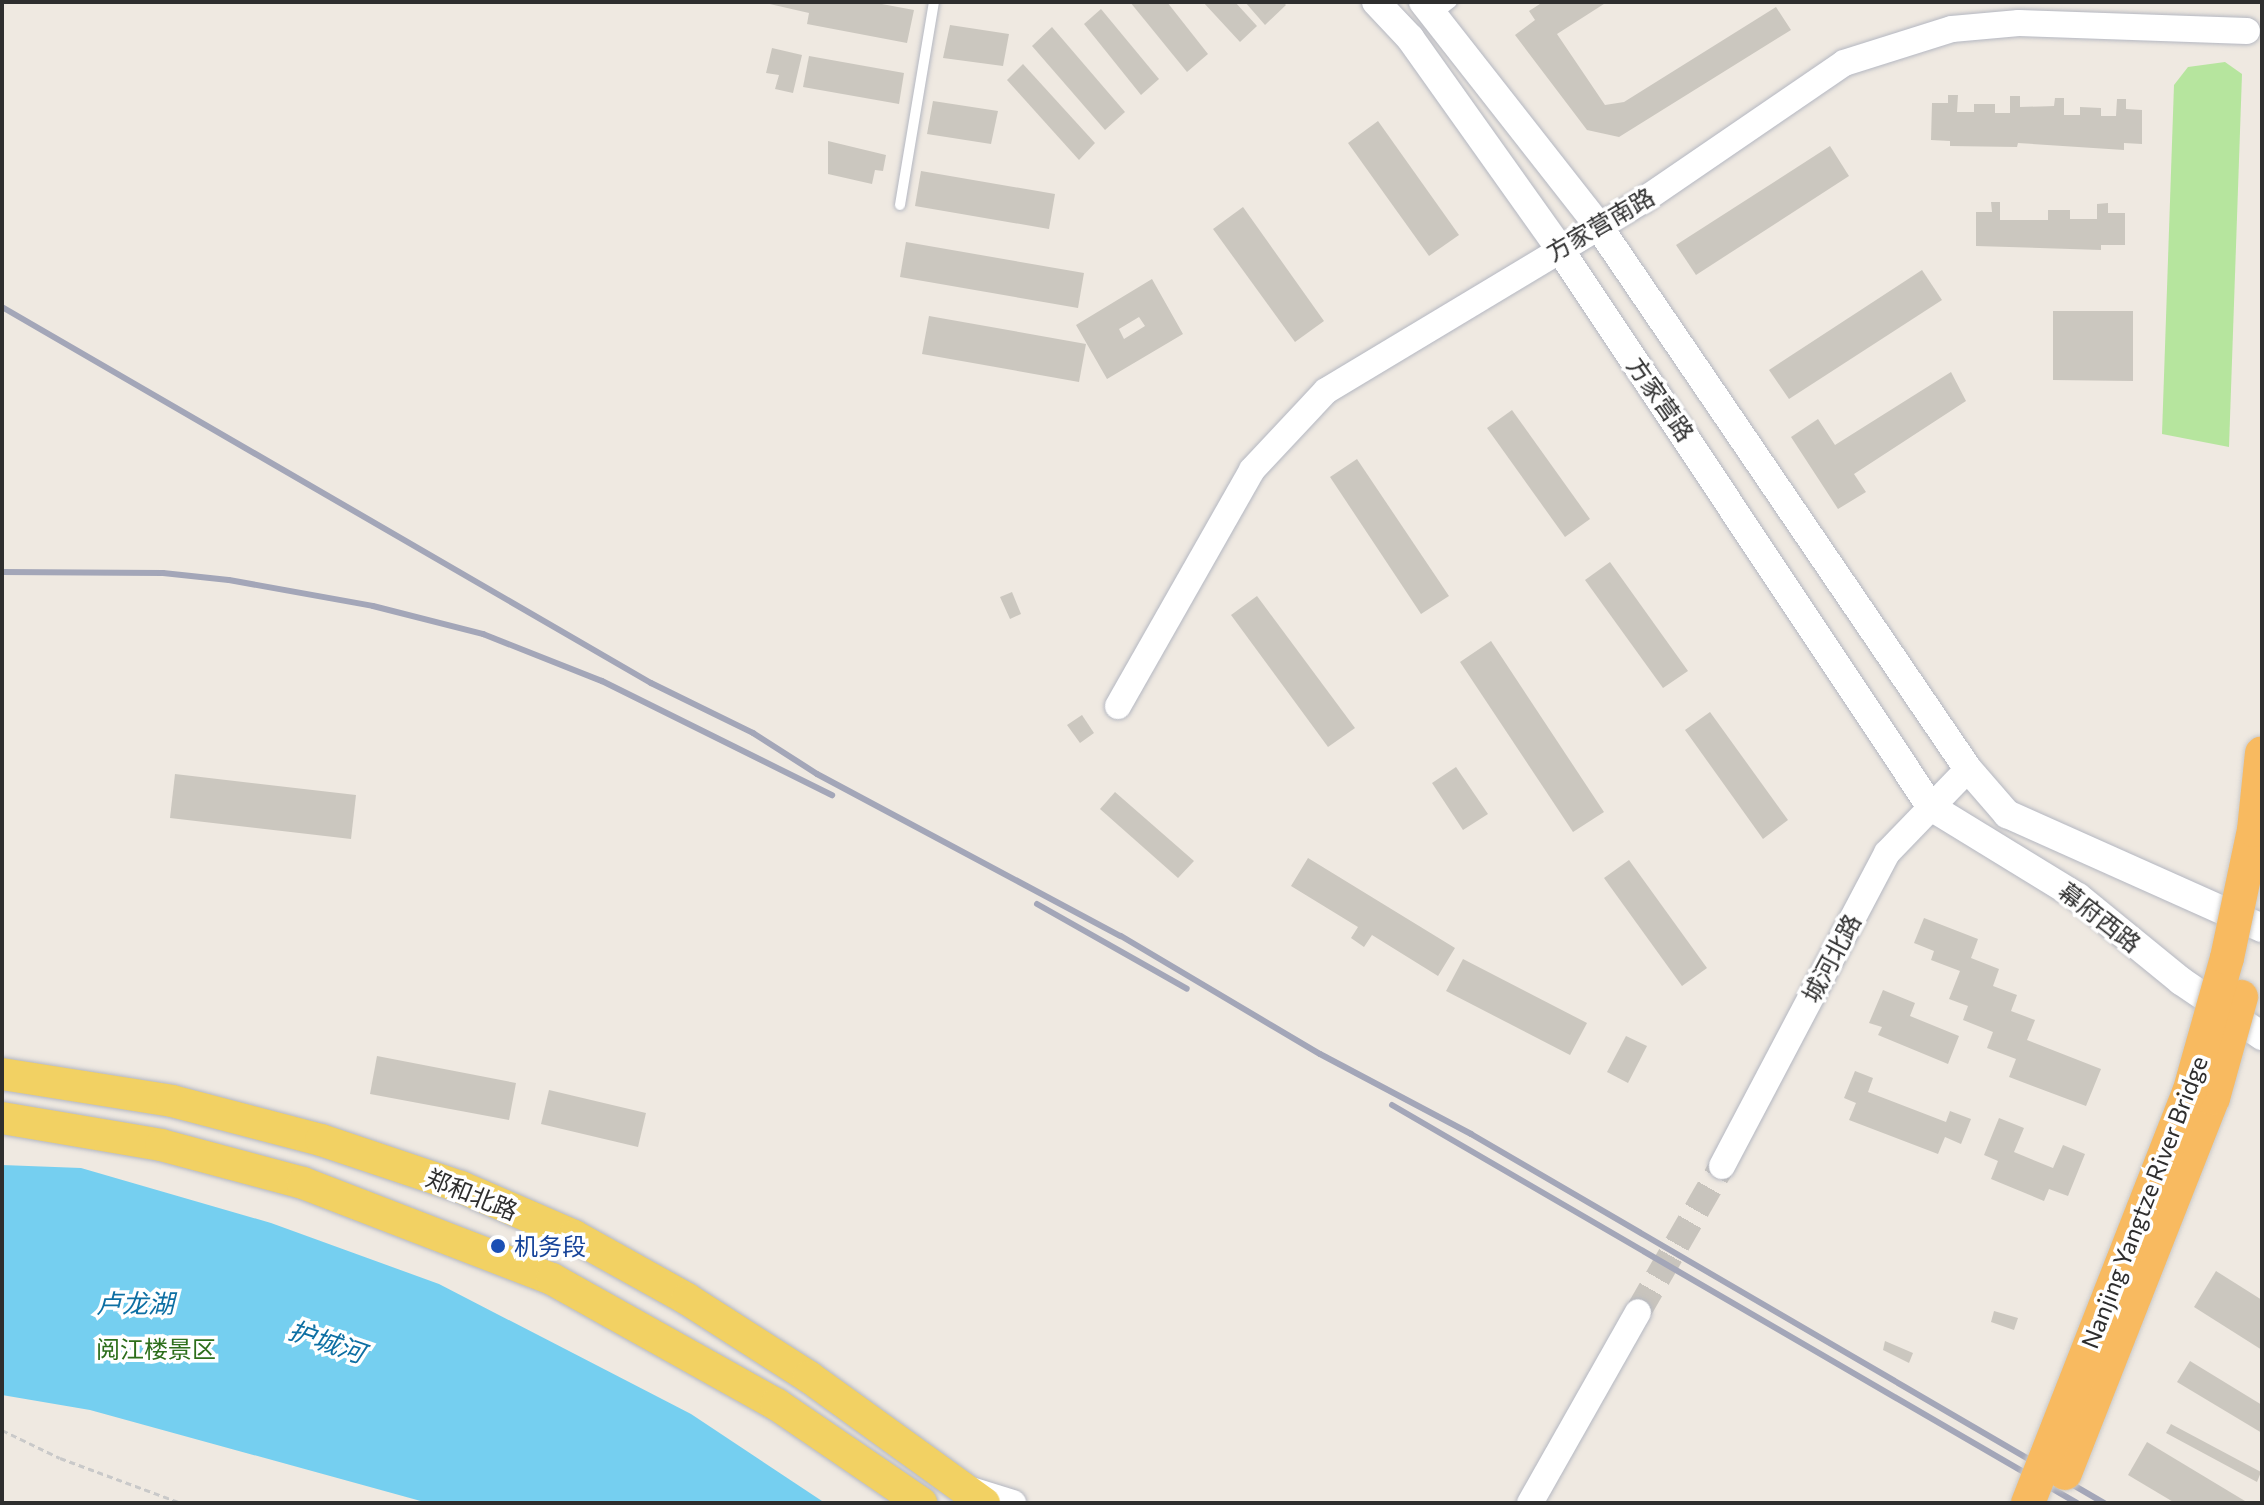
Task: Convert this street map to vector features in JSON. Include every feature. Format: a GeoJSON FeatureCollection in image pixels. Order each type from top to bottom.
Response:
{"type":"FeatureCollection","features":[{"type":"Feature","properties":{"kind":"highway","name":"Nanjing Yangtze River Bridge"},"geometry":{"type":"LineString","coordinates":[[2028,1503],[2189,1093],[2227,958],[2254,830],[2262,753]]}},
{"type":"Feature","properties":{"kind":"highway","name":"Nanjing Yangtze River Bridge"},"geometry":{"type":"LineString","coordinates":[[2054,1503],[2213,1098],[2262,905]]}},
{"type":"Feature","properties":{"kind":"main road","name":"方家营路"},"geometry":{"type":"LineString","coordinates":[[1376,2],[1410,38],[1559,248],[1931,807]]}},
{"type":"Feature","properties":{"kind":"main road","name":"方家营路"},"geometry":{"type":"LineString","coordinates":[[1436,6],[1597,224],[1968,769]]}},
{"type":"Feature","properties":{"kind":"main road","name":"幕府西路"},"geometry":{"type":"LineString","coordinates":[[1968,769],[2007,814],[2262,928]]}},
{"type":"Feature","properties":{"kind":"main road","name":"幕府西路"},"geometry":{"type":"LineString","coordinates":[[1931,807],[2078,897],[2181,981],[2262,1036]]}},
{"type":"Feature","properties":{"kind":"main road","name":"郑和北路"},"geometry":{"type":"LineString","coordinates":[[2,1074],[172,1101],[321,1140],[461,1187],[574,1236],[687,1299],[978,1496]]}},
{"type":"Feature","properties":{"kind":"main road","name":"郑和北路"},"geometry":{"type":"LineString","coordinates":[[2,1118],[161,1145],[303,1183],[538,1273],[664,1338],[751,1389],[921,1503]]}},
{"type":"Feature","properties":{"kind":"street","name":"方家营南路"},"geometry":{"type":"LineString","coordinates":[[1118,706],[1252,470],[1285,430],[1326,391],[1597,224],[1644,200],[1844,63],[1894,43],[1952,29],[2019,23],[2247,31]]}},
{"type":"Feature","properties":{"kind":"street","name":"城河北路"},"geometry":{"type":"LineString","coordinates":[[1722,1166],[1887,853],[1968,769]]}},
{"type":"Feature","properties":{"kind":"street"},"geometry":{"type":"LineString","coordinates":[[1530,1503],[1638,1312]]}},
{"type":"Feature","properties":{"kind":"street"},"geometry":{"type":"LineString","coordinates":[[978,1496],[1013,1503]]}},
{"type":"Feature","properties":{"kind":"lane"},"geometry":{"type":"LineString","coordinates":[[900,205],[934,2]]}},
{"type":"Feature","properties":{"kind":"path"},"geometry":{"type":"LineString","coordinates":[[2,1430],[60,1458],[181,1503]]}},
{"type":"Feature","properties":{"kind":"green space"},"geometry":{"type":"Polygon","coordinates":[[[2225,62],[2242,74],[2229,447],[2162,434],[2174,85],[2188,67],[2225,62]]]}},
{"type":"Feature","properties":{"kind":"water","name":"卢龙湖"},"geometry":{"type":"Polygon","coordinates":[[[2,1165],[81,1168],[271,1223],[439,1284],[691,1414],[825,1503],[428,1503],[90,1410],[2,1395],[2,1165]]]}},
{"type":"Feature","properties":{"kind":"building"},"geometry":{"type":"Polygon","coordinates":[[[761,2],[871,2],[914,10],[907,43],[807,24],[809,13],[761,2]]]}},
{"type":"Feature","properties":{"kind":"building"},"geometry":{"type":"Polygon","coordinates":[[[1130,2],[1167,2],[1208,54],[1187,72],[1130,2]]]}},
{"type":"Feature","properties":{"kind":"building"},"geometry":{"type":"Polygon","coordinates":[[[1203,2],[1235,2],[1257,26],[1240,42],[1203,2]]]}},
{"type":"Feature","properties":{"kind":"building"},"geometry":{"type":"Polygon","coordinates":[[[1245,2],[1283,2],[1286,5],[1265,25],[1245,2]]]}},
{"type":"Feature","properties":{"kind":"building"},"geometry":{"type":"Polygon","coordinates":[[[1543,2],[1607,2],[1557,34],[1605,105],[1624,102],[1776,7],[1791,30],[1619,137],[1587,130],[1515,35],[1535,20],[1529,11],[1543,2]]]}},
{"type":"Feature","properties":{"kind":"building"},"geometry":{"type":"Polygon","coordinates":[[[1101,9],[1159,79],[1141,95],[1084,24],[1101,9]]]}},
{"type":"Feature","properties":{"kind":"building"},"geometry":{"type":"Polygon","coordinates":[[[950,25],[1009,34],[1003,66],[943,58],[950,25]]]}},
{"type":"Feature","properties":{"kind":"building"},"geometry":{"type":"Polygon","coordinates":[[[1052,27],[1125,112],[1105,130],[1032,46],[1052,27]]]}},
{"type":"Feature","properties":{"kind":"building"},"geometry":{"type":"Polygon","coordinates":[[[772,48],[802,55],[793,93],[775,89],[779,75],[766,73],[772,48]]]}},
{"type":"Feature","properties":{"kind":"building"},"geometry":{"type":"Polygon","coordinates":[[[809,56],[904,73],[899,104],[803,87],[809,56]]]}},
{"type":"Feature","properties":{"kind":"building"},"geometry":{"type":"Polygon","coordinates":[[[1023,64],[1095,143],[1079,160],[1007,80],[1023,64]]]}},
{"type":"Feature","properties":{"kind":"building"},"geometry":{"type":"Polygon","coordinates":[[[1948,95],[1958,95],[1957,112],[1974,112],[1974,104],[1995,104],[1995,113],[2010,113],[2010,96],[2020,96],[2020,107],[2054,106],[2055,98],[2064,98],[2064,115],[2080,115],[2080,107],[2101,108],[2101,116],[2116,116],[2117,99],[2126,99],[2126,109],[2142,110],[2142,144],[2124,143],[2124,150],[2018,143],[2017,147],[1950,146],[1950,141],[1931,140],[1932,103],[1948,103],[1948,95]]]}},
{"type":"Feature","properties":{"kind":"building"},"geometry":{"type":"Polygon","coordinates":[[[933,101],[998,111],[991,144],[927,134],[933,101]]]}},
{"type":"Feature","properties":{"kind":"building"},"geometry":{"type":"Polygon","coordinates":[[[1378,121],[1459,235],[1429,256],[1348,143],[1378,121]]]}},
{"type":"Feature","properties":{"kind":"building"},"geometry":{"type":"Polygon","coordinates":[[[828,141],[886,155],[883,171],[875,170],[872,184],[828,174],[828,141]]]}},
{"type":"Feature","properties":{"kind":"building"},"geometry":{"type":"Polygon","coordinates":[[[1830,146],[1849,176],[1696,275],[1676,245],[1830,146]]]}},
{"type":"Feature","properties":{"kind":"building"},"geometry":{"type":"Polygon","coordinates":[[[921,171],[1055,194],[1049,229],[915,206],[921,171]]]}},
{"type":"Feature","properties":{"kind":"building"},"geometry":{"type":"Polygon","coordinates":[[[1991,202],[2000,202],[2000,220],[2048,220],[2048,210],[2070,210],[2070,219],[2097,219],[2097,204],[2108,203],[2108,213],[2125,213],[2125,245],[2101,245],[2101,250],[1976,246],[1976,212],[1992,212],[1991,202]]]}},
{"type":"Feature","properties":{"kind":"building"},"geometry":{"type":"Polygon","coordinates":[[[1243,207],[1324,321],[1295,342],[1213,229],[1243,207]]]}},
{"type":"Feature","properties":{"kind":"building"},"geometry":{"type":"Polygon","coordinates":[[[906,242],[1084,273],[1078,308],[900,277],[906,242]]]}},
{"type":"Feature","properties":{"kind":"building"},"geometry":{"type":"Polygon","coordinates":[[[1922,270],[1942,300],[1789,399],[1769,370],[1922,270]]]}},
{"type":"Feature","properties":{"kind":"building"},"geometry":{"type":"Polygon","coordinates":[[[1152,279],[1183,334],[1107,379],[1076,325],[1152,279]],[[1139,317],[1119,329],[1124,339],[1145,326],[1139,317]]]}},
{"type":"Feature","properties":{"kind":"building"},"geometry":{"type":"Polygon","coordinates":[[[2053,311],[2133,311],[2133,381],[2053,380],[2053,311]]]}},
{"type":"Feature","properties":{"kind":"building"},"geometry":{"type":"Polygon","coordinates":[[[929,316],[1086,344],[1079,382],[922,354],[929,316]]]}},
{"type":"Feature","properties":{"kind":"building"},"geometry":{"type":"Polygon","coordinates":[[[1951,372],[1966,401],[1854,474],[1866,492],[1838,509],[1791,437],[1818,419],[1835,445],[1951,372]]]}},
{"type":"Feature","properties":{"kind":"building"},"geometry":{"type":"Polygon","coordinates":[[[1512,410],[1590,519],[1565,537],[1487,428],[1512,410]]]}},
{"type":"Feature","properties":{"kind":"building"},"geometry":{"type":"Polygon","coordinates":[[[1357,459],[1449,596],[1421,614],[1330,477],[1357,459]]]}},
{"type":"Feature","properties":{"kind":"building"},"geometry":{"type":"Polygon","coordinates":[[[1610,562],[1688,671],[1663,688],[1585,580],[1610,562]]]}},
{"type":"Feature","properties":{"kind":"building"},"geometry":{"type":"Polygon","coordinates":[[[1012,592],[1021,614],[1010,619],[1000,597],[1012,592]]]}},
{"type":"Feature","properties":{"kind":"building"},"geometry":{"type":"Polygon","coordinates":[[[1257,596],[1355,728],[1328,747],[1231,615],[1257,596]]]}},
{"type":"Feature","properties":{"kind":"building"},"geometry":{"type":"Polygon","coordinates":[[[1491,641],[1604,812],[1573,832],[1460,662],[1491,641]]]}},
{"type":"Feature","properties":{"kind":"building"},"geometry":{"type":"Polygon","coordinates":[[[1710,712],[1788,820],[1763,839],[1685,730],[1710,712]]]}},
{"type":"Feature","properties":{"kind":"building"},"geometry":{"type":"Polygon","coordinates":[[[1082,715],[1094,733],[1080,743],[1067,725],[1082,715]]]}},
{"type":"Feature","properties":{"kind":"building"},"geometry":{"type":"Polygon","coordinates":[[[1456,767],[1488,814],[1463,830],[1432,783],[1456,767]]]}},
{"type":"Feature","properties":{"kind":"building"},"geometry":{"type":"Polygon","coordinates":[[[175,774],[356,795],[351,839],[170,818],[175,774]]]}},
{"type":"Feature","properties":{"kind":"building"},"geometry":{"type":"Polygon","coordinates":[[[1115,792],[1194,861],[1178,878],[1100,809],[1115,792]]]}},
{"type":"Feature","properties":{"kind":"building"},"geometry":{"type":"Polygon","coordinates":[[[1308,858],[1455,948],[1438,976],[1372,935],[1364,947],[1351,938],[1358,927],[1291,886],[1308,858]]]}},
{"type":"Feature","properties":{"kind":"building"},"geometry":{"type":"Polygon","coordinates":[[[1629,860],[1707,968],[1682,986],[1604,878],[1629,860]]]}},
{"type":"Feature","properties":{"kind":"building"},"geometry":{"type":"Polygon","coordinates":[[[1924,918],[1978,939],[1971,958],[1999,969],[1993,986],[2017,995],[2011,1011],[2035,1020],[2027,1040],[2101,1069],[2086,1106],[2009,1077],[2016,1059],[1987,1048],[1993,1032],[1963,1020],[1968,1006],[1949,999],[1960,971],[1931,960],[1934,951],[1914,943],[1924,918]]]}},
{"type":"Feature","properties":{"kind":"building"},"geometry":{"type":"Polygon","coordinates":[[[1463,959],[1587,1023],[1570,1055],[1446,991],[1463,959]]]}},
{"type":"Feature","properties":{"kind":"building"},"geometry":{"type":"Polygon","coordinates":[[[1883,990],[1915,1003],[1910,1016],[1959,1036],[1948,1064],[1878,1035],[1882,1027],[1869,1023],[1883,990]]]}},
{"type":"Feature","properties":{"kind":"building"},"geometry":{"type":"Polygon","coordinates":[[[1626,1036],[1647,1046],[1628,1083],[1607,1072],[1626,1036]]]}},
{"type":"Feature","properties":{"kind":"building"},"geometry":{"type":"Polygon","coordinates":[[[377,1056],[516,1083],[509,1120],[370,1094],[377,1056]]]}},
{"type":"Feature","properties":{"kind":"building"},"geometry":{"type":"Polygon","coordinates":[[[1855,1071],[1873,1078],[1868,1092],[1946,1122],[1950,1111],[1971,1119],[1961,1144],[1945,1137],[1938,1154],[1849,1120],[1856,1103],[1844,1098],[1855,1071]]]}},
{"type":"Feature","properties":{"kind":"building"},"geometry":{"type":"Polygon","coordinates":[[[549,1090],[646,1113],[638,1147],[541,1124],[549,1090]]]}},
{"type":"Feature","properties":{"kind":"building"},"geometry":{"type":"Polygon","coordinates":[[[1999,1118],[2024,1128],[2014,1152],[2053,1168],[2063,1145],[2085,1154],[2068,1196],[2049,1189],[2044,1201],[1991,1179],[1998,1161],[1984,1155],[1999,1118]]]}},
{"type":"Feature","properties":{"kind":"building"},"geometry":{"type":"Polygon","coordinates":[[[2216,1271],[2262,1300],[2262,1350],[2194,1307],[2216,1271]]]}},
{"type":"Feature","properties":{"kind":"building"},"geometry":{"type":"Polygon","coordinates":[[[1994,1311],[2018,1318],[2014,1330],[1991,1322],[1994,1311]]]}},
{"type":"Feature","properties":{"kind":"building"},"geometry":{"type":"Polygon","coordinates":[[[1885,1341],[1913,1353],[1909,1363],[1883,1350],[1885,1341]]]}},
{"type":"Feature","properties":{"kind":"building"},"geometry":{"type":"Polygon","coordinates":[[[2190,1361],[2262,1405],[2262,1433],[2177,1382],[2190,1361]]]}},
{"type":"Feature","properties":{"kind":"building"},"geometry":{"type":"Polygon","coordinates":[[[2171,1424],[2261,1472],[2257,1482],[2166,1433],[2171,1424]]]}},
{"type":"Feature","properties":{"kind":"building"},"geometry":{"type":"Polygon","coordinates":[[[2147,1442],[2244,1503],[2175,1503],[2128,1475],[2147,1442]]]}},
{"type":"Feature","properties":{"kind":"tunnel"},"geometry":{"type":"LineString","coordinates":[[1638,1312],[1722,1166]]}},
{"type":"Feature","properties":{"kind":"railway"},"geometry":{"type":"LineString","coordinates":[[2,307],[651,683],[753,733],[817,774],[1121,936],[1320,1054],[1471,1134],[2104,1503]]}},
{"type":"Feature","properties":{"kind":"railway"},"geometry":{"type":"LineString","coordinates":[[2,572],[163,573],[229,580],[373,606],[483,634],[602,681],[832,795]]}},
{"type":"Feature","properties":{"kind":"railway"},"geometry":{"type":"LineString","coordinates":[[1037,904],[1187,989]]}},
{"type":"Feature","properties":{"kind":"railway"},"geometry":{"type":"LineString","coordinates":[[1392,1105],[2077,1503]]}},
{"type":"Feature","properties":{"kind":"place","name":"机务段"},"geometry":{"type":"Point","coordinates":[498,1246]}},
{"type":"Feature","properties":{"kind":"water label","name":"护城河"},"geometry":{"type":"Point","coordinates":[327,1341]}},
{"type":"Feature","properties":{"kind":"park label","name":"阅江楼景区"},"geometry":{"type":"Point","coordinates":[156,1349]}}]}
